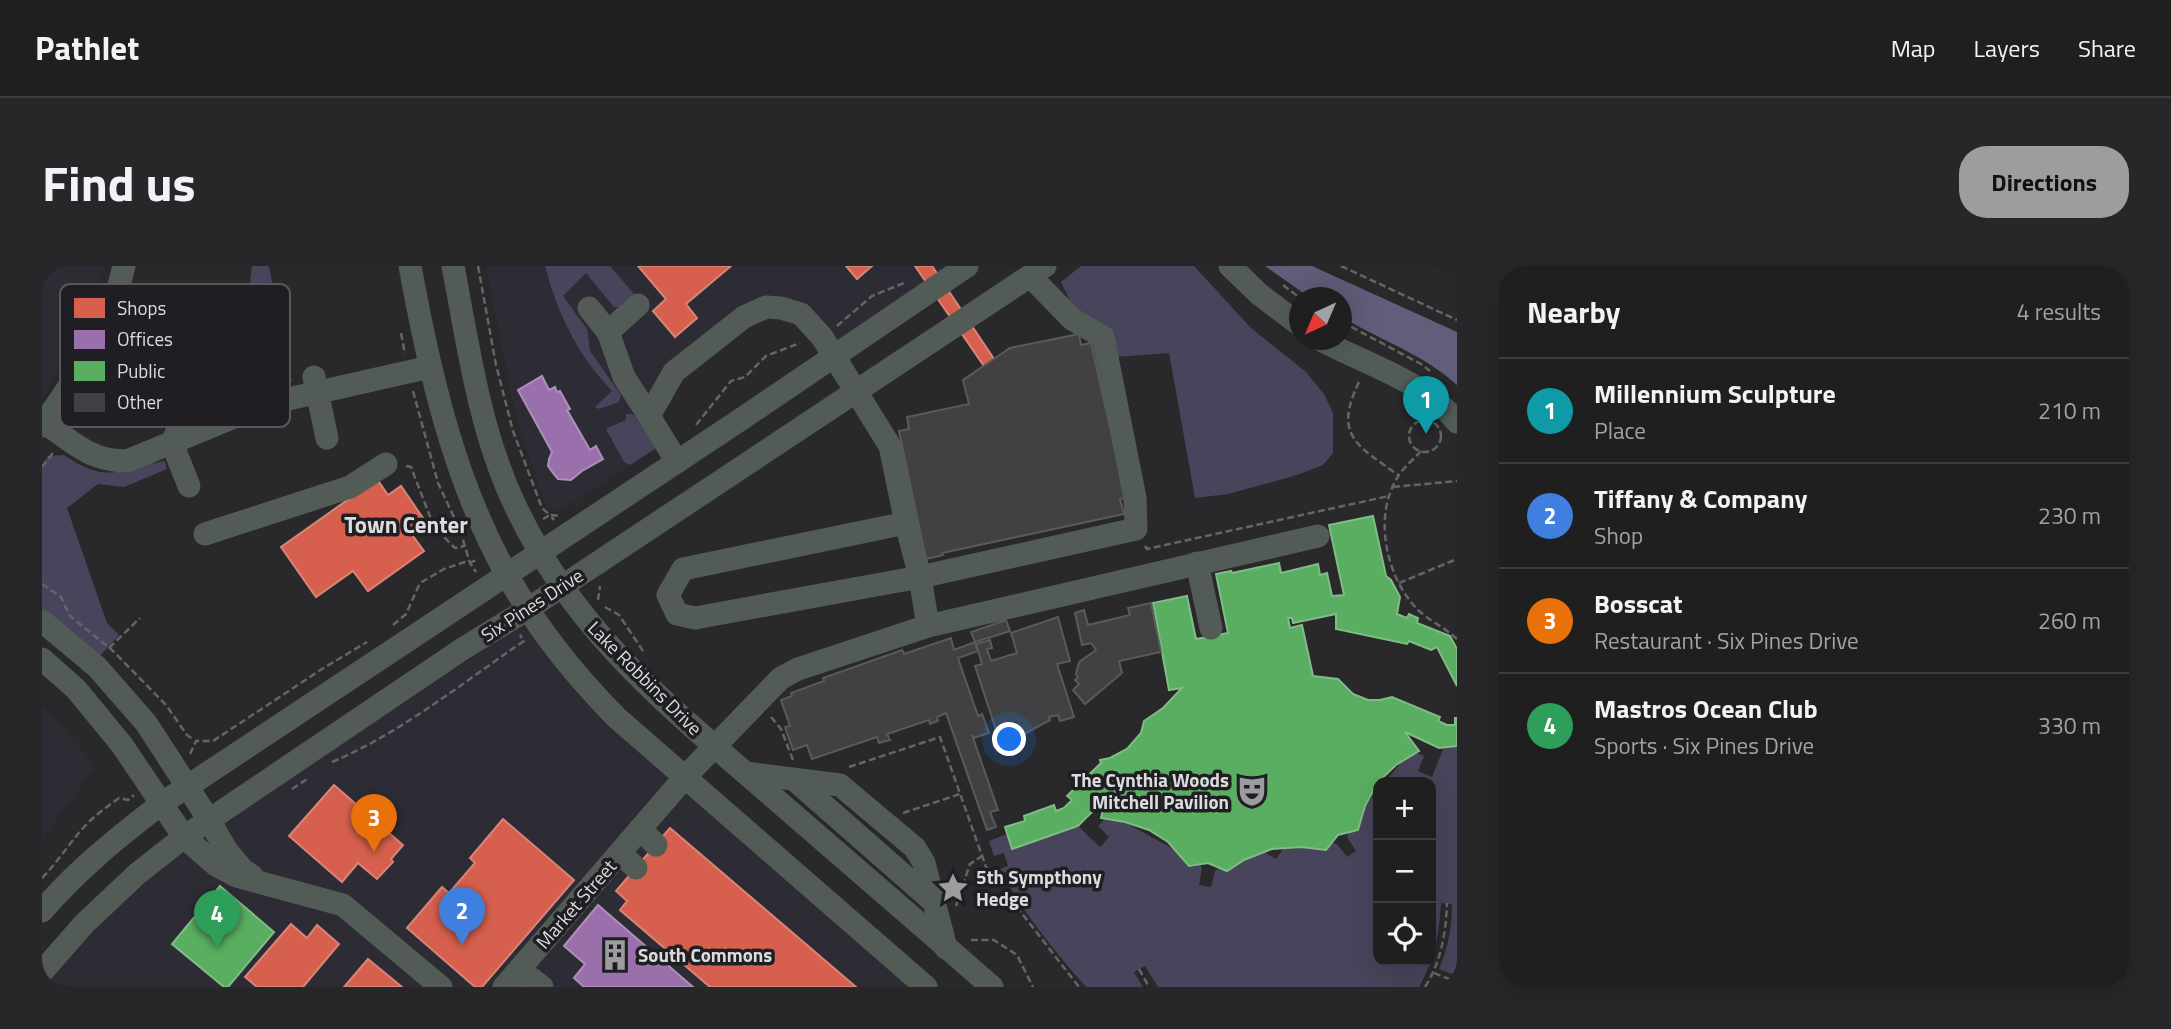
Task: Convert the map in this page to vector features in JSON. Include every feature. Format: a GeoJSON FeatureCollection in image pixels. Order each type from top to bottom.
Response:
{"type":"FeatureCollection","features":[{"type":"Feature","properties":{"kind":"street"},"geometry":{"type":"LineString","coordinates":[[119,284],[124,266]]}},
{"type":"Feature","properties":{"kind":"street"},"geometry":{"type":"LineString","coordinates":[[410,266],[430,367],[457,459],[478,514],[506,574],[561,657],[617,718],[926,987]]}},
{"type":"Feature","properties":{"kind":"street","name":"Lake Robbins Drive"},"geometry":{"type":"LineString","coordinates":[[453,266],[482,411],[501,472],[540,553],[585,619],[661,699],[746,773],[956,944],[992,987]]}},
{"type":"Feature","properties":{"kind":"street","name":"Six Pines Drive"},"geometry":{"type":"LineString","coordinates":[[42,911],[61,888],[114,840],[155,794],[186,786],[540,553],[562,526],[677,462],[827,346],[967,266]]}},
{"type":"Feature","properties":{"kind":"street"},"geometry":{"type":"LineString","coordinates":[[1232,268],[1289,317]]}},
{"type":"Feature","properties":{"kind":"street"},"geometry":{"type":"LineString","coordinates":[[906,523],[683,569],[668,595],[677,614],[695,618],[920,577],[1136,529],[1135,498],[1103,337],[1072,319],[1055,301],[1038,271]]}},
{"type":"Feature","properties":{"kind":"street","name":"Six Pines Drive"},"geometry":{"type":"LineString","coordinates":[[42,972],[84,925],[128,882],[184,837],[464,648],[528,609],[1038,271]]}},
{"type":"Feature","properties":{"kind":"street"},"geometry":{"type":"LineString","coordinates":[[1055,301],[1063,337]]}},
{"type":"Feature","properties":{"kind":"street"},"geometry":{"type":"LineString","coordinates":[[608,332],[638,305]]}},
{"type":"Feature","properties":{"kind":"street"},"geometry":{"type":"LineString","coordinates":[[649,415],[674,372],[744,317],[766,307],[801,314],[827,346],[890,446],[920,577],[928,626]]}},
{"type":"Feature","properties":{"kind":"street"},"geometry":{"type":"LineString","coordinates":[[589,308],[608,332],[624,377],[677,462]]}},
{"type":"Feature","properties":{"kind":"street"},"geometry":{"type":"LineString","coordinates":[[1341,350],[1424,393],[1457,422]]}},
{"type":"Feature","properties":{"kind":"street"},"geometry":{"type":"LineString","coordinates":[[290,395],[316,385],[362,374],[430,367]]}},
{"type":"Feature","properties":{"kind":"street"},"geometry":{"type":"LineString","coordinates":[[316,385],[327,438]]}},
{"type":"Feature","properties":{"kind":"street"},"geometry":{"type":"LineString","coordinates":[[60,400],[43,425],[91,455],[103,454],[127,461],[176,434],[197,427]]}},
{"type":"Feature","properties":{"kind":"street"},"geometry":{"type":"LineString","coordinates":[[176,434],[189,486]]}},
{"type":"Feature","properties":{"kind":"street"},"geometry":{"type":"LineString","coordinates":[[205,534],[350,487],[386,464]]}},
{"type":"Feature","properties":{"kind":"street","name":"Market Street"},"geometry":{"type":"LineString","coordinates":[[504,987],[535,974],[648,837],[685,777],[772,685],[790,673],[928,626],[1318,536]]}},
{"type":"Feature","properties":{"kind":"street"},"geometry":{"type":"LineString","coordinates":[[1196,563],[1211,628]]}},
{"type":"Feature","properties":{"kind":"street"},"geometry":{"type":"LineString","coordinates":[[42,621],[97,667],[146,723],[227,851],[243,870],[265,885]]}},
{"type":"Feature","properties":{"kind":"street"},"geometry":{"type":"LineString","coordinates":[[42,659],[76,688],[122,745],[184,837],[216,865],[236,876],[343,905],[442,987]]}},
{"type":"Feature","properties":{"kind":"street"},"geometry":{"type":"LineString","coordinates":[[746,773],[796,774],[840,785],[915,848],[945,906],[956,944]]}},
{"type":"Feature","properties":{"kind":"path"},"geometry":{"type":"LineString","coordinates":[[478,266],[496,365],[513,432],[542,508],[562,526]]}},
{"type":"Feature","properties":{"kind":"path"},"geometry":{"type":"LineString","coordinates":[[1341,266],[1457,320]]}},
{"type":"Feature","properties":{"kind":"path"},"geometry":{"type":"LineString","coordinates":[[694,427],[731,381],[745,377],[766,356],[827,346],[835,328],[872,296],[906,282]]}},
{"type":"Feature","properties":{"kind":"path"},"geometry":{"type":"LineString","coordinates":[[1281,284],[1289,290]]}},
{"type":"Feature","properties":{"kind":"path"},"geometry":{"type":"LineString","coordinates":[[1368,363],[1348,407],[1347,422],[1352,439],[1398,475]]}},
{"type":"Feature","properties":{"kind":"path"},"geometry":{"type":"LineString","coordinates":[[1421,452],[1412,446],[1410,431],[1417,423],[1432,421],[1441,434],[1439,444],[1432,451],[1421,452],[1398,475],[1389,496],[1385,519],[1388,555],[1399,583],[1419,611],[1457,639]]}},
{"type":"Feature","properties":{"kind":"path"},"geometry":{"type":"LineString","coordinates":[[386,464],[411,467],[434,527],[455,548],[464,546]]}},
{"type":"Feature","properties":{"kind":"path"},"geometry":{"type":"LineString","coordinates":[[1393,487],[1457,481]]}},
{"type":"Feature","properties":{"kind":"path"},"geometry":{"type":"LineString","coordinates":[[1136,529],[1147,549],[1389,496]]}},
{"type":"Feature","properties":{"kind":"path"},"geometry":{"type":"LineString","coordinates":[[527,529],[551,515]]}},
{"type":"Feature","properties":{"kind":"path"},"geometry":{"type":"LineString","coordinates":[[551,515],[562,526]]}},
{"type":"Feature","properties":{"kind":"path"},"geometry":{"type":"LineString","coordinates":[[387,630],[406,614],[420,583],[444,569],[465,562],[470,564],[494,549]]}},
{"type":"Feature","properties":{"kind":"path"},"geometry":{"type":"LineString","coordinates":[[1399,583],[1457,559]]}},
{"type":"Feature","properties":{"kind":"path"},"geometry":{"type":"LineString","coordinates":[[586,569],[600,587],[597,599],[604,607],[619,615],[648,659]]}},
{"type":"Feature","properties":{"kind":"path"},"geometry":{"type":"LineString","coordinates":[[109,648],[140,618]]}},
{"type":"Feature","properties":{"kind":"path"},"geometry":{"type":"LineString","coordinates":[[174,766],[192,753],[196,741],[213,741],[375,637]]}},
{"type":"Feature","properties":{"kind":"path"},"geometry":{"type":"LineString","coordinates":[[329,764],[363,749],[524,641]]}},
{"type":"Feature","properties":{"kind":"path"},"geometry":{"type":"LineString","coordinates":[[766,712],[781,729],[796,774]]}},
{"type":"Feature","properties":{"kind":"path"},"geometry":{"type":"LineString","coordinates":[[854,775],[845,768],[940,737],[989,871],[1079,987]]}},
{"type":"Feature","properties":{"kind":"path"},"geometry":{"type":"LineString","coordinates":[[287,790],[295,788],[312,776]]}},
{"type":"Feature","properties":{"kind":"path"},"geometry":{"type":"LineString","coordinates":[[42,878],[85,826],[103,809],[119,798],[128,800],[155,794]]}},
{"type":"Feature","properties":{"kind":"path"},"geometry":{"type":"LineString","coordinates":[[897,813],[960,794]]}},
{"type":"Feature","properties":{"kind":"path"},"geometry":{"type":"LineString","coordinates":[[945,906],[970,864],[982,856]]}},
{"type":"Feature","properties":{"kind":"path"},"geometry":{"type":"LineString","coordinates":[[1425,987],[1444,940],[1447,903]]}},
{"type":"Feature","properties":{"kind":"path"},"geometry":{"type":"LineString","coordinates":[[956,944],[995,940],[1017,955],[1033,987]]}},
{"type":"Feature","properties":{"kind":"path"},"geometry":{"type":"LineString","coordinates":[[1139,969],[1149,987]]}},
{"type":"Feature","properties":{"kind":"path"},"geometry":{"type":"LineString","coordinates":[[1433,972],[1457,982]]}},
{"type":"Feature","properties":{"kind":"shaded area"},"geometry":{"type":"Polygon","coordinates":[[[42,266],[104,266],[98,284],[60,284],[60,369],[42,399],[42,266]]]}},
{"type":"Feature","properties":{"kind":"shaded area"},"geometry":{"type":"Polygon","coordinates":[[[252,266],[269,266],[273,284],[250,284],[252,266]]]}},
{"type":"Feature","properties":{"kind":"shaded area"},"geometry":{"type":"Polygon","coordinates":[[[486,266],[954,266],[832,349],[781,305],[671,370],[658,425],[663,445],[558,511],[546,507],[517,423],[486,266]]]}},
{"type":"Feature","properties":{"kind":"shaded area"},"geometry":{"type":"Polygon","coordinates":[[[545,266],[610,266],[634,294],[619,307],[614,307],[586,273],[563,296],[587,329],[590,351],[621,395],[619,402],[599,409],[595,407],[612,391],[589,363],[570,333],[545,266]]]}},
{"type":"Feature","properties":{"kind":"shaded area"},"geometry":{"type":"Polygon","coordinates":[[[1081,266],[1194,266],[1251,328],[1306,372],[1324,394],[1333,413],[1333,453],[1323,465],[1297,475],[1228,494],[1195,498],[1169,353],[1115,357],[1072,305],[1061,282],[1081,266]]]}},
{"type":"Feature","properties":{"kind":"shaded area"},"geometry":{"type":"Polygon","coordinates":[[[1265,266],[1312,266],[1457,332],[1457,385],[1416,356],[1352,323],[1352,287],[1295,287],[1265,266]]]}},
{"type":"Feature","properties":{"kind":"shaded area"},"geometry":{"type":"Polygon","coordinates":[[[626,414],[635,416],[656,448],[630,465],[624,462],[607,431],[607,428],[626,420],[626,414]]]}},
{"type":"Feature","properties":{"kind":"shaded area"},"geometry":{"type":"Polygon","coordinates":[[[64,455],[92,470],[104,472],[165,461],[167,469],[124,487],[98,484],[67,508],[107,623],[119,635],[100,656],[42,610],[42,465],[48,456],[64,455]]]}},
{"type":"Feature","properties":{"kind":"shaded area"},"geometry":{"type":"Polygon","coordinates":[[[516,629],[534,636],[577,694],[624,740],[911,987],[42,987],[93,925],[177,854],[516,629]]]}},
{"type":"Feature","properties":{"kind":"shaded area"},"geometry":{"type":"Polygon","coordinates":[[[42,706],[96,766],[42,838],[42,706]]]}},
{"type":"Feature","properties":{"kind":"shaded area"},"geometry":{"type":"Polygon","coordinates":[[[1457,746],[1457,976],[1439,969],[1449,937],[1452,904],[1441,903],[1436,940],[1436,777],[1432,777],[1444,747],[1457,746]]]}},
{"type":"Feature","properties":{"kind":"shaded area"},"geometry":{"type":"Polygon","coordinates":[[[1417,753],[1424,756],[1418,771],[1432,777],[1389,777],[1404,759],[1417,753]]]}},
{"type":"Feature","properties":{"kind":"shaded area"},"geometry":{"type":"Polygon","coordinates":[[[1373,796],[1373,966],[1429,966],[1419,987],[1158,987],[1145,966],[1134,972],[1143,987],[1086,987],[1018,900],[1000,869],[1008,866],[1004,853],[994,856],[989,841],[1007,834],[1012,849],[1078,826],[1100,847],[1109,837],[1098,826],[1105,819],[1124,822],[1199,863],[1202,868],[1199,885],[1211,887],[1215,871],[1220,866],[1227,871],[1264,852],[1276,859],[1284,848],[1311,847],[1326,850],[1331,842],[1337,844],[1347,857],[1356,851],[1347,837],[1349,831],[1358,830],[1365,806],[1373,796]]]}},
{"type":"Feature","properties":{"kind":"building: Shops"},"geometry":{"type":"Polygon","coordinates":[[[638,266],[731,266],[686,304],[697,318],[675,337],[653,311],[666,299],[638,266]]]}},
{"type":"Feature","properties":{"kind":"building: Shops"},"geometry":{"type":"Polygon","coordinates":[[[846,266],[872,266],[857,279],[846,266]]]}},
{"type":"Feature","properties":{"kind":"building: Shops"},"geometry":{"type":"Polygon","coordinates":[[[915,266],[932,266],[994,359],[984,366],[915,266]]]}},
{"type":"Feature","properties":{"kind":"building: Shops"},"geometry":{"type":"Polygon","coordinates":[[[377,479],[388,495],[401,486],[425,521],[410,532],[424,551],[368,591],[353,571],[316,597],[281,547],[377,479]]]}},
{"type":"Feature","properties":{"kind":"building: Shops"},"geometry":{"type":"Polygon","coordinates":[[[334,785],[403,845],[391,859],[393,862],[377,879],[358,863],[342,882],[289,836],[334,785]]]}},
{"type":"Feature","properties":{"kind":"building: Shops"},"geometry":{"type":"Polygon","coordinates":[[[503,819],[574,880],[482,987],[475,987],[407,928],[442,887],[449,893],[475,863],[470,858],[503,819]]]}},
{"type":"Feature","properties":{"kind":"building: Shops"},"geometry":{"type":"Polygon","coordinates":[[[670,828],[856,987],[710,987],[620,910],[627,901],[616,891],[670,828]]]}},
{"type":"Feature","properties":{"kind":"building: Shops"},"geometry":{"type":"Polygon","coordinates":[[[291,924],[307,938],[317,925],[339,944],[303,987],[257,987],[245,977],[291,924]]]}},
{"type":"Feature","properties":{"kind":"building: Shops"},"geometry":{"type":"Polygon","coordinates":[[[368,959],[402,987],[344,987],[368,959]]]}},
{"type":"Feature","properties":{"kind":"building: Offices"},"geometry":{"type":"Polygon","coordinates":[[[542,376],[549,390],[555,387],[557,392],[560,391],[570,409],[567,410],[590,450],[596,446],[603,459],[571,480],[558,479],[548,466],[552,452],[518,390],[542,376]]]}},
{"type":"Feature","properties":{"kind":"building: Offices","name":"South Commons"},"geometry":{"type":"Polygon","coordinates":[[[598,905],[693,987],[584,987],[574,978],[585,964],[564,946],[598,905]]]}},
{"type":"Feature","properties":{"kind":"building: Public"},"geometry":{"type":"Polygon","coordinates":[[[1373,516],[1386,576],[1400,597],[1397,614],[1407,618],[1409,614],[1418,618],[1417,623],[1450,636],[1457,649],[1457,686],[1437,647],[1431,650],[1409,641],[1407,644],[1336,629],[1336,614],[1293,623],[1292,618],[1288,618],[1290,628],[1302,625],[1313,676],[1338,679],[1353,694],[1368,700],[1392,697],[1440,717],[1438,721],[1447,725],[1455,725],[1457,718],[1457,746],[1439,748],[1405,732],[1419,751],[1396,765],[1383,777],[1373,777],[1373,791],[1365,806],[1358,830],[1338,835],[1326,850],[1301,847],[1272,849],[1244,860],[1227,871],[1208,863],[1189,866],[1168,842],[1149,830],[1101,818],[1106,798],[1078,826],[1012,849],[1005,827],[1025,821],[1024,816],[1054,805],[1056,811],[1064,808],[1072,800],[1067,796],[1101,763],[1100,760],[1127,749],[1141,733],[1144,721],[1163,708],[1182,688],[1169,690],[1153,603],[1187,596],[1196,639],[1228,633],[1216,574],[1279,563],[1281,573],[1318,564],[1320,575],[1327,573],[1332,596],[1344,595],[1329,525],[1373,516]]]}},
{"type":"Feature","properties":{"kind":"building: Public"},"geometry":{"type":"Polygon","coordinates":[[[220,886],[274,932],[228,987],[224,987],[172,944],[220,886]]]}},
{"type":"Feature","properties":{"kind":"building: Other"},"geometry":{"type":"Polygon","coordinates":[[[1079,334],[1081,345],[1091,343],[1126,498],[1120,499],[1124,514],[942,553],[943,555],[926,559],[899,431],[909,429],[907,417],[969,404],[963,380],[1010,348],[1079,334]]]}},
{"type":"Feature","properties":{"kind":"building: Other"},"geometry":{"type":"Polygon","coordinates":[[[1151,603],[1161,652],[1119,661],[1122,673],[1085,704],[1073,690],[1079,684],[1075,680],[1078,677],[1076,674],[1079,662],[1096,650],[1091,643],[1082,645],[1075,613],[1084,610],[1088,625],[1130,615],[1128,608],[1151,603]]]}},
{"type":"Feature","properties":{"kind":"building: Other"},"geometry":{"type":"Polygon","coordinates":[[[1058,617],[1070,661],[1057,664],[1074,717],[1060,721],[1058,715],[1049,717],[1050,720],[1010,742],[1003,742],[998,736],[975,666],[982,664],[976,644],[990,640],[992,648],[987,649],[991,661],[1017,653],[1011,633],[1058,617]]]}},
{"type":"Feature","properties":{"kind":"building: Other"},"geometry":{"type":"Polygon","coordinates":[[[1006,620],[1010,631],[975,642],[971,632],[1006,620]]]}},
{"type":"Feature","properties":{"kind":"building: Other"},"geometry":{"type":"Polygon","coordinates":[[[951,638],[954,650],[975,642],[978,651],[958,658],[978,716],[982,714],[989,733],[974,738],[972,735],[998,810],[990,812],[996,827],[987,830],[946,713],[930,724],[929,720],[887,734],[890,740],[879,743],[877,737],[812,759],[807,745],[793,750],[785,727],[790,726],[781,700],[792,696],[791,693],[824,681],[823,678],[902,650],[904,654],[951,638]]]}},
{"type":"Feature","properties":{"kind":"place","name":"Millennium Sculpture"},"geometry":{"type":"Point","coordinates":[1426,434]}},
{"type":"Feature","properties":{"kind":"place","name":"The Cynthia Woods Mitchell Pavilion"},"geometry":{"type":"Point","coordinates":[1252,791]}},
{"type":"Feature","properties":{"kind":"place","name":"Bosscat"},"geometry":{"type":"Point","coordinates":[374,852]}},
{"type":"Feature","properties":{"kind":"place","name":"5th Sympthony Hedge"},"geometry":{"type":"Point","coordinates":[953,888]}},
{"type":"Feature","properties":{"kind":"place","name":"Tiffany & Company"},"geometry":{"type":"Point","coordinates":[462,945]}},
{"type":"Feature","properties":{"kind":"place","name":"Mastros Ocean Club"},"geometry":{"type":"Point","coordinates":[217,948]}},
{"type":"Feature","properties":{"kind":"place","name":"South Commons"},"geometry":{"type":"Point","coordinates":[615,955]}},
{"type":"Feature","properties":{"kind":"district","name":"Town Center"},"geometry":{"type":"Point","coordinates":[406,525]}}]}
